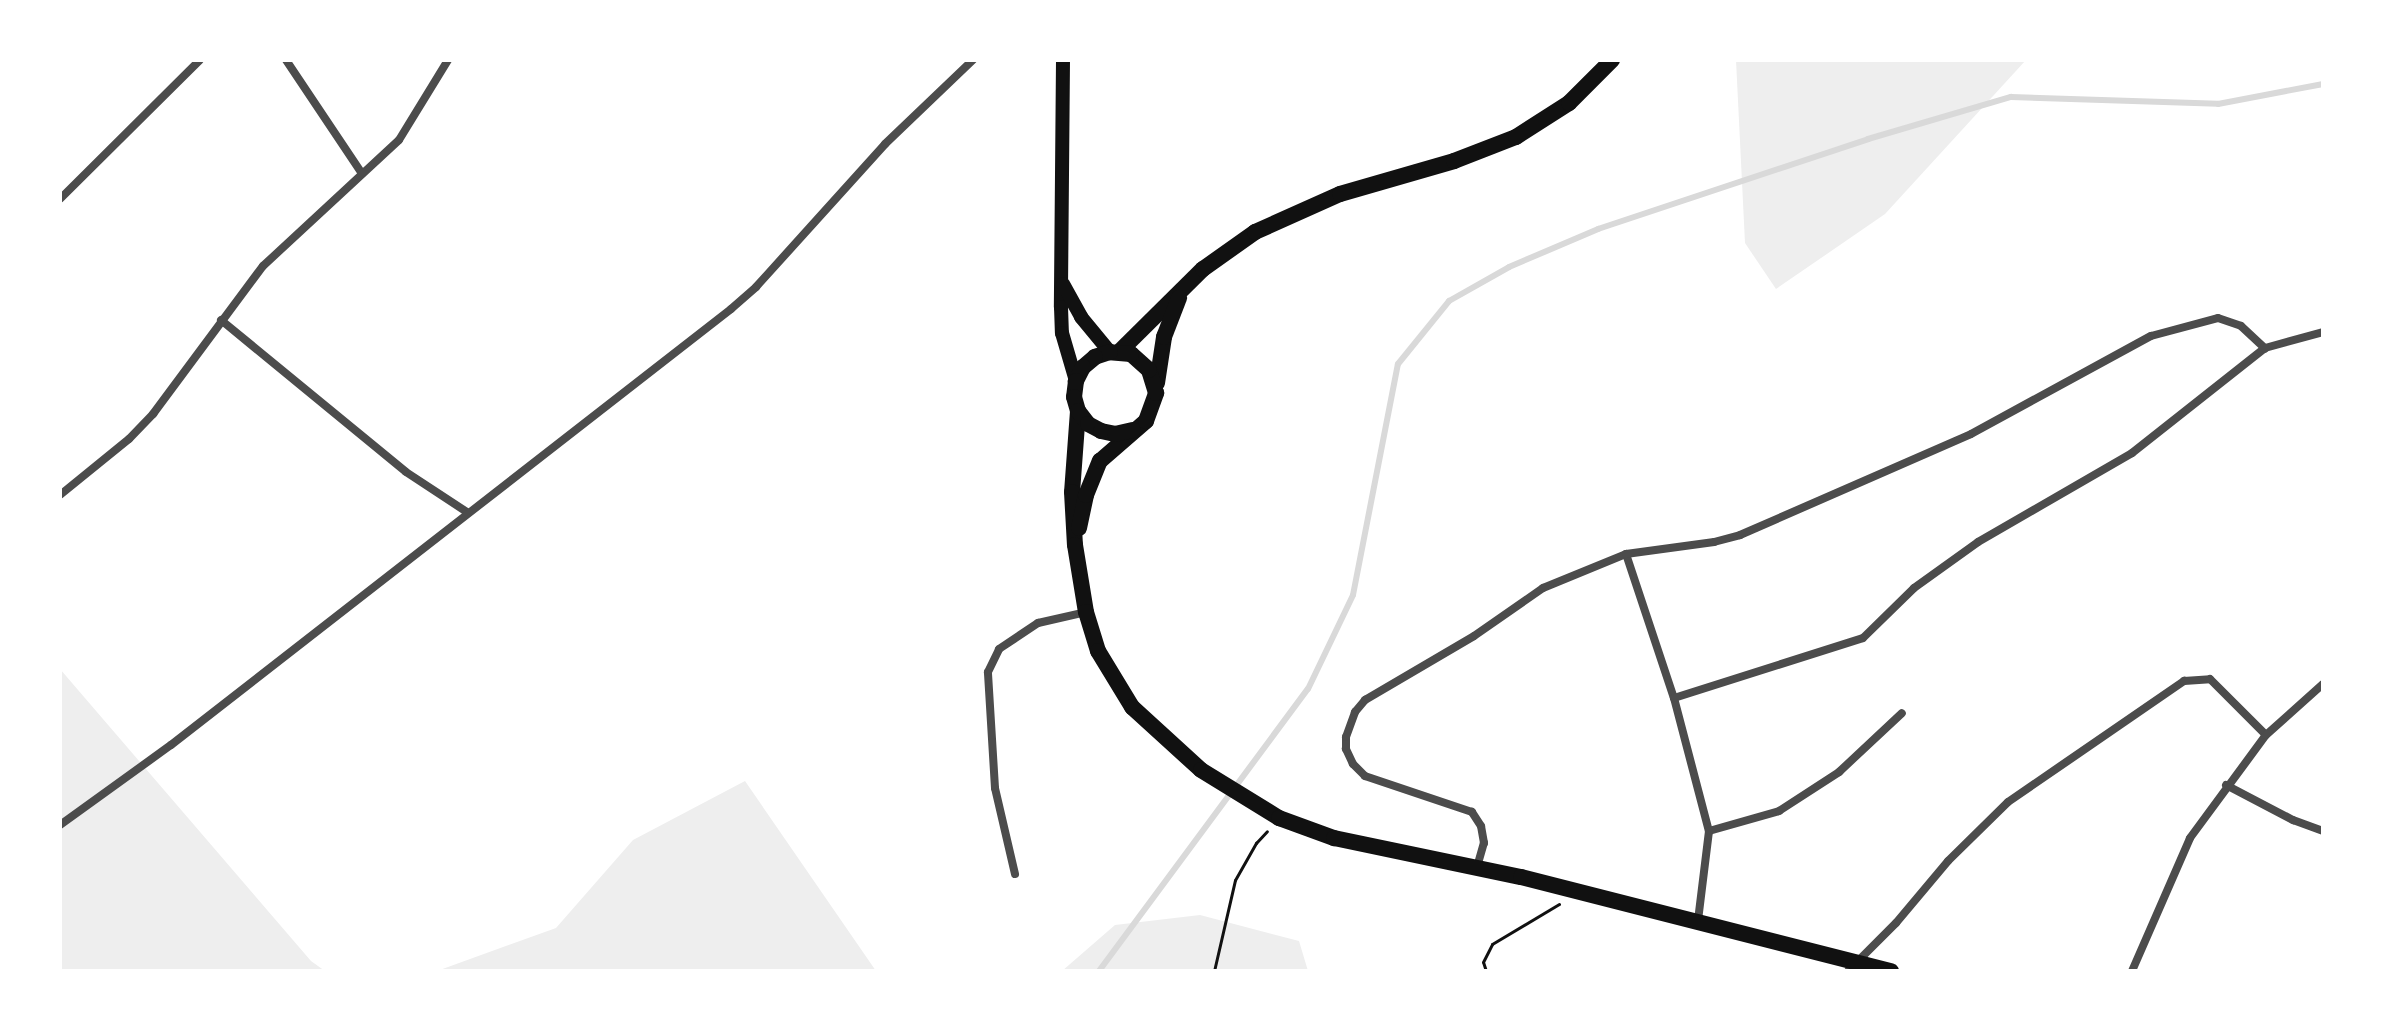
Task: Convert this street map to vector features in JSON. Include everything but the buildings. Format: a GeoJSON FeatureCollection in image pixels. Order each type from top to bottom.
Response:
{"type":"FeatureCollection","features":[{"type":"Feature","properties":{"kind":"main road"},"geometry":{"type":"LineString","coordinates":[[1063,60],[1062,333],[1076,381]]}},
{"type":"Feature","properties":{"kind":"main road"},"geometry":{"type":"LineString","coordinates":[[1612,60],[1569,103],[1516,137],[1454,161],[1340,194],[1276,220],[1224,252],[1114,352],[1095,357],[1083,367],[1076,381],[1074,397],[1078,411],[1072,492],[1075,545],[1086,612],[1110,676],[1132,707],[1201,770],[1279,818],[1348,842],[1567,888],[1698,921],[1854,966],[1891,971]]}},
{"type":"Feature","properties":{"kind":"main road"},"geometry":{"type":"LineString","coordinates":[[1061,280],[1081,317],[1114,352],[1141,361],[1155,381],[1156,393]]}},
{"type":"Feature","properties":{"kind":"main road"},"geometry":{"type":"LineString","coordinates":[[1075,545],[1086,495],[1100,461],[1146,421],[1156,393],[1164,337],[1184,286]]}},
{"type":"Feature","properties":{"kind":"main road"},"geometry":{"type":"LineString","coordinates":[[1078,411],[1088,424],[1101,431],[1115,434],[1133,430]]}},
{"type":"Feature","properties":{"kind":"street"},"geometry":{"type":"LineString","coordinates":[[60,199],[200,60]]}},
{"type":"Feature","properties":{"kind":"street"},"geometry":{"type":"LineString","coordinates":[[286,60],[361,172]]}},
{"type":"Feature","properties":{"kind":"street"},"geometry":{"type":"LineString","coordinates":[[60,495],[109,457],[153,414],[263,266],[399,140],[448,60]]}},
{"type":"Feature","properties":{"kind":"street"},"geometry":{"type":"LineString","coordinates":[[60,825],[171,745],[731,309],[756,287],[885,144],[973,60]]}},
{"type":"Feature","properties":{"kind":"street"},"geometry":{"type":"LineString","coordinates":[[1477,867],[1484,843],[1481,826],[1472,812],[1365,776],[1353,764],[1346,749],[1346,737],[1355,712],[1365,700],[1474,636],[1543,588],[1626,554],[1700,545],[1740,535],[1971,434],[2151,336],[2218,318],[2241,326],[2265,348]]}},
{"type":"Feature","properties":{"kind":"street"},"geometry":{"type":"LineString","coordinates":[[221,320],[406,472],[467,512]]}},
{"type":"Feature","properties":{"kind":"street"},"geometry":{"type":"LineString","coordinates":[[1674,698],[1863,638],[1914,588],[1978,542],[2132,453],[2265,348],[2323,332]]}},
{"type":"Feature","properties":{"kind":"street"},"geometry":{"type":"LineString","coordinates":[[1626,554],[1674,698],[1709,831],[1698,921]]}},
{"type":"Feature","properties":{"kind":"street"},"geometry":{"type":"LineString","coordinates":[[1015,874],[995,788],[988,672],[999,649],[1038,623],[1086,612]]}},
{"type":"Feature","properties":{"kind":"street"},"geometry":{"type":"LineString","coordinates":[[1854,966],[1948,861],[2008,802],[2184,681],[2210,679],[2266,735]]}},
{"type":"Feature","properties":{"kind":"street"},"geometry":{"type":"LineString","coordinates":[[2132,971],[2190,838],[2226,785],[2266,735],[2323,684]]}},
{"type":"Feature","properties":{"kind":"street"},"geometry":{"type":"LineString","coordinates":[[1709,831],[1779,811],[1839,772],[1902,713]]}},
{"type":"Feature","properties":{"kind":"street"},"geometry":{"type":"LineString","coordinates":[[2226,785],[2293,820],[2323,831]]}},
{"type":"Feature","properties":{"kind":"path"},"geometry":{"type":"LineString","coordinates":[[1214,971],[1235,880],[1256,843],[1279,818]]}},
{"type":"Feature","properties":{"kind":"path"},"geometry":{"type":"LineString","coordinates":[[1486,971],[1483,962],[1492,944],[1557,908],[1567,888]]}},
{"type":"Feature","properties":{"kind":"shaded area"},"geometry":{"type":"Polygon","coordinates":[[[1736,60],[2026,60],[1885,214],[1776,289],[1745,243],[1736,60]]]}},
{"type":"Feature","properties":{"kind":"shaded area"},"geometry":{"type":"Polygon","coordinates":[[[60,669],[311,961],[325,971],[60,971],[60,669]]]}},
{"type":"Feature","properties":{"kind":"shaded area"},"geometry":{"type":"Polygon","coordinates":[[[745,781],[876,971],[437,971],[556,928],[633,840],[745,781]]]}},
{"type":"Feature","properties":{"kind":"shaded area"},"geometry":{"type":"Polygon","coordinates":[[[1200,915],[1299,941],[1308,971],[1062,971],[1115,925],[1200,915]]]}},
{"type":"Feature","properties":{"kind":"waterway"},"geometry":{"type":"LineString","coordinates":[[1099,971],[1308,689],[1353,595],[1398,364],[1449,301],[1509,267],[1598,229],[1868,139],[2011,97],[2218,104],[2323,84]]}}]}
